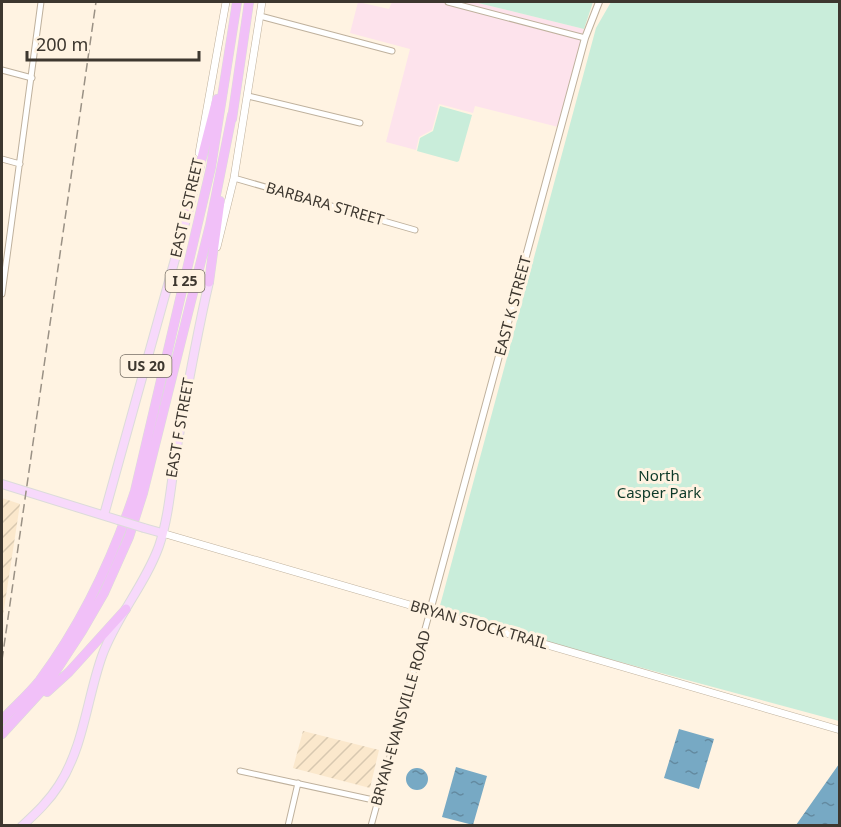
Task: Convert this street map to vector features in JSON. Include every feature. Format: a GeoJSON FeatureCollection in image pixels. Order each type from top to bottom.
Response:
{"type":"FeatureCollection","features":[{"type":"Feature","properties":{"kind":"highway","name":"I 25"},"geometry":{"type":"LineString","coordinates":[[2,720],[39,682],[94,591],[121,536],[135,491],[211,167],[237,2]]}},
{"type":"Feature","properties":{"kind":"highway","name":"I 25"},"geometry":{"type":"LineString","coordinates":[[2,734],[46,686],[82,631],[104,593],[129,537],[143,493],[210,225],[232,115],[249,2]]}},
{"type":"Feature","properties":{"kind":"highway","name":"US 20"},"geometry":{"type":"LineString","coordinates":[[186,216],[227,69]]}},
{"type":"Feature","properties":{"kind":"highway","name":"US 20"},"geometry":{"type":"LineString","coordinates":[[209,282],[232,115]]}},
{"type":"Feature","properties":{"kind":"highway"},"geometry":{"type":"LineString","coordinates":[[2,734],[69,672],[126,609]]}},
{"type":"Feature","properties":{"kind":"main road","name":"EAST E STREET"},"geometry":{"type":"LineString","coordinates":[[104,515],[186,216],[226,2]]}},
{"type":"Feature","properties":{"kind":"main road","name":"EAST F STREET"},"geometry":{"type":"LineString","coordinates":[[22,825],[44,805],[69,768],[105,648],[147,574],[162,533],[196,340],[234,178],[262,2]]}},
{"type":"Feature","properties":{"kind":"main road","name":"BRYAN STOCK TRAIL"},"geometry":{"type":"LineString","coordinates":[[2,484],[144,528],[838,729]]}},
{"type":"Feature","properties":{"kind":"street"},"geometry":{"type":"LineString","coordinates":[[2,294],[42,2]]}},
{"type":"Feature","properties":{"kind":"street"},"geometry":{"type":"LineString","coordinates":[[448,2],[585,38]]}},
{"type":"Feature","properties":{"kind":"street","name":"EAST K STREET"},"geometry":{"type":"LineString","coordinates":[[430,611],[585,38],[599,2]]}},
{"type":"Feature","properties":{"kind":"street"},"geometry":{"type":"LineString","coordinates":[[260,16],[392,51]]}},
{"type":"Feature","properties":{"kind":"street"},"geometry":{"type":"LineString","coordinates":[[2,70],[32,78]]}},
{"type":"Feature","properties":{"kind":"street"},"geometry":{"type":"LineString","coordinates":[[248,96],[360,123]]}},
{"type":"Feature","properties":{"kind":"street"},"geometry":{"type":"LineString","coordinates":[[2,159],[20,164]]}},
{"type":"Feature","properties":{"kind":"street","name":"BARBARA STREET"},"geometry":{"type":"LineString","coordinates":[[234,178],[415,230]]}},
{"type":"Feature","properties":{"kind":"street"},"geometry":{"type":"LineString","coordinates":[[2,248],[9,250]]}},
{"type":"Feature","properties":{"kind":"street","name":"BRYAN-EVANSVILLE ROAD"},"geometry":{"type":"LineString","coordinates":[[371,825],[430,611]]}},
{"type":"Feature","properties":{"kind":"street"},"geometry":{"type":"LineString","coordinates":[[240,771],[378,801]]}},
{"type":"Feature","properties":{"kind":"street"},"geometry":{"type":"LineString","coordinates":[[288,825],[298,783]]}},
{"type":"Feature","properties":{"kind":"shaded area"},"geometry":{"type":"Polygon","coordinates":[[[358,2],[389,9],[392,2],[474,2],[584,29],[558,127],[475,106],[473,113],[439,104],[432,130],[419,137],[416,150],[386,142],[410,49],[350,33],[358,2]]]}},
{"type":"Feature","properties":{"kind":"shaded area"},"geometry":{"type":"Polygon","coordinates":[[[2,498],[20,504],[2,622],[2,498]]]}},
{"type":"Feature","properties":{"kind":"shaded area"},"geometry":{"type":"Polygon","coordinates":[[[303,731],[379,750],[370,788],[293,768],[303,731]]]}},
{"type":"Feature","properties":{"kind":"green space"},"geometry":{"type":"Polygon","coordinates":[[[474,2],[593,2],[584,29],[474,2]]]}},
{"type":"Feature","properties":{"kind":"green space","name":"North Casper Park"},"geometry":{"type":"Polygon","coordinates":[[[611,2],[839,2],[839,721],[438,613],[596,28],[611,2]]]}},
{"type":"Feature","properties":{"kind":"green space"},"geometry":{"type":"Polygon","coordinates":[[[440,106],[472,115],[457,162],[417,151],[420,138],[433,131],[440,106]]]}},
{"type":"Feature","properties":{"kind":"water"},"geometry":{"type":"Polygon","coordinates":[[[679,729],[714,739],[699,789],[664,778],[679,729]]]}},
{"type":"Feature","properties":{"kind":"water"},"geometry":{"type":"Polygon","coordinates":[[[839,764],[839,825],[796,825],[839,764]]]}},
{"type":"Feature","properties":{"kind":"water"},"geometry":{"type":"Polygon","coordinates":[[[456,767],[487,776],[473,825],[442,817],[456,767]]]}},
{"type":"Feature","properties":{"kind":"water"},"geometry":{"type":"Polygon","coordinates":[[[413,768],[421,768],[428,775],[428,783],[421,790],[413,790],[406,783],[406,775],[413,768]]]}},
{"type":"Feature","properties":{"kind":"railway"},"geometry":{"type":"LineString","coordinates":[[2,660],[96,2]]}}]}
